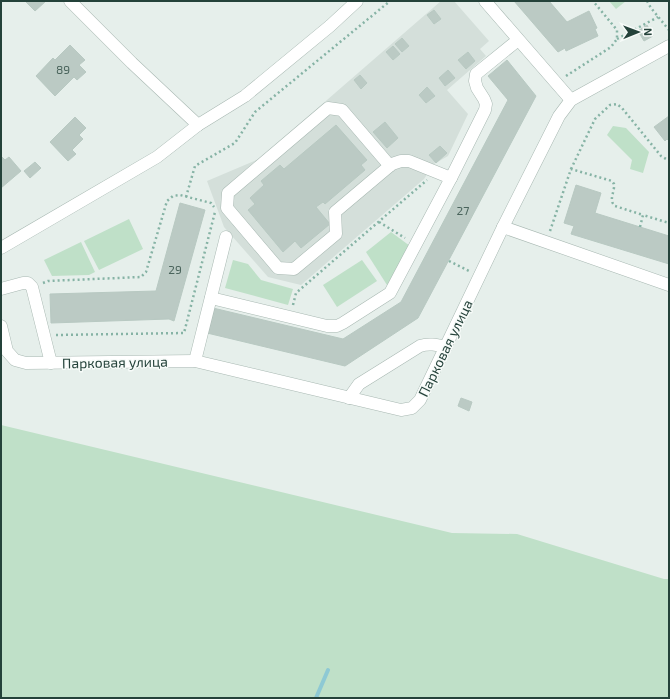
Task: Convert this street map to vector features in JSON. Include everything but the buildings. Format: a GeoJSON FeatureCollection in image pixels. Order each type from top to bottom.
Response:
{"type":"FeatureCollection","features":[{"type":"Feature","properties":{"kind":"street"},"geometry":{"type":"LineString","coordinates":[[70,1],[198,126]]}},
{"type":"Feature","properties":{"kind":"street"},"geometry":{"type":"LineString","coordinates":[[1,248],[157,157],[198,126],[245,96],[330,26],[357,1]]}},
{"type":"Feature","properties":{"kind":"street"},"geometry":{"type":"LineString","coordinates":[[485,1],[570,100]]}},
{"type":"Feature","properties":{"kind":"street"},"geometry":{"type":"LineString","coordinates":[[211,298],[328,326],[336,326],[390,292],[451,178],[485,110],[486,104],[477,88],[475,81],[476,74],[518,40]]}},
{"type":"Feature","properties":{"kind":"street","name":"Парковая улица"},"geometry":{"type":"LineString","coordinates":[[1,326],[7,351],[14,360],[26,363],[195,361],[401,410],[412,408],[420,400],[503,227],[559,116],[570,100],[669,46]]}},
{"type":"Feature","properties":{"kind":"street"},"geometry":{"type":"LineString","coordinates":[[390,166],[342,110],[328,108],[228,193],[227,208],[278,268],[294,269],[336,234],[335,212],[390,166],[392,164],[401,160],[409,161],[451,178]]}},
{"type":"Feature","properties":{"kind":"street"},"geometry":{"type":"LineString","coordinates":[[503,227],[669,285]]}},
{"type":"Feature","properties":{"kind":"street"},"geometry":{"type":"LineString","coordinates":[[195,361],[226,237]]}},
{"type":"Feature","properties":{"kind":"street"},"geometry":{"type":"LineString","coordinates":[[1,289],[23,283],[28,283],[32,287],[50,363]]}},
{"type":"Feature","properties":{"kind":"street"},"geometry":{"type":"LineString","coordinates":[[349,398],[359,384],[420,346],[431,344],[446,347]]}},
{"type":"Feature","properties":{"kind":"path"},"geometry":{"type":"LineString","coordinates":[[186,197],[195,166],[236,143],[255,112],[390,1]]}},
{"type":"Feature","properties":{"kind":"path"},"geometry":{"type":"LineString","coordinates":[[593,1],[617,30],[618,39]]}},
{"type":"Feature","properties":{"kind":"path"},"geometry":{"type":"LineString","coordinates":[[647,1],[669,30]]}},
{"type":"Feature","properties":{"kind":"path"},"geometry":{"type":"LineString","coordinates":[[555,83],[611,47],[618,39],[658,17]]}},
{"type":"Feature","properties":{"kind":"path"},"geometry":{"type":"LineString","coordinates":[[547,242],[571,169],[595,119],[610,105],[617,104],[622,108],[661,156],[666,159],[669,158]]}},
{"type":"Feature","properties":{"kind":"path"},"geometry":{"type":"LineString","coordinates":[[571,169],[612,181],[614,188],[611,199],[612,204],[615,206],[669,223]]}},
{"type":"Feature","properties":{"kind":"path"},"geometry":{"type":"LineString","coordinates":[[290,317],[296,293],[436,172]]}},
{"type":"Feature","properties":{"kind":"path"},"geometry":{"type":"LineString","coordinates":[[32,287],[48,281],[141,277],[146,272],[167,201],[173,196],[180,195],[210,203],[215,207],[215,214],[184,333],[44,335]]}},
{"type":"Feature","properties":{"kind":"path"},"geometry":{"type":"LineString","coordinates":[[640,227],[643,215]]}},
{"type":"Feature","properties":{"kind":"path"},"geometry":{"type":"LineString","coordinates":[[379,222],[415,245]]}},
{"type":"Feature","properties":{"kind":"path"},"geometry":{"type":"LineString","coordinates":[[449,261],[480,276]]}},
{"type":"Feature","properties":{"kind":"shaded area"},"geometry":{"type":"Polygon","coordinates":[[[441,1],[454,1],[489,41],[480,49],[486,56],[447,90],[468,114],[448,156],[434,164],[424,179],[301,285],[268,277],[224,227],[207,181],[259,159],[441,1]]]}},
{"type":"Feature","properties":{"kind":"green space"},"geometry":{"type":"Polygon","coordinates":[[[609,1],[626,1],[616,9],[609,1]]]}},
{"type":"Feature","properties":{"kind":"green space"},"geometry":{"type":"Polygon","coordinates":[[[613,126],[626,128],[649,152],[643,173],[630,169],[632,160],[607,135],[613,126]]]}},
{"type":"Feature","properties":{"kind":"green space"},"geometry":{"type":"Polygon","coordinates":[[[129,219],[143,249],[99,270],[84,241],[129,219]]]}},
{"type":"Feature","properties":{"kind":"green space"},"geometry":{"type":"Polygon","coordinates":[[[391,232],[410,246],[387,285],[366,252],[391,232]]]}},
{"type":"Feature","properties":{"kind":"green space"},"geometry":{"type":"Polygon","coordinates":[[[81,242],[95,272],[89,275],[52,276],[44,260],[81,242]]]}},
{"type":"Feature","properties":{"kind":"green space"},"geometry":{"type":"Polygon","coordinates":[[[233,260],[248,264],[261,280],[293,289],[288,305],[225,288],[233,260]]]}},
{"type":"Feature","properties":{"kind":"green space"},"geometry":{"type":"Polygon","coordinates":[[[362,260],[377,281],[337,307],[323,285],[362,260]]]}},
{"type":"Feature","properties":{"kind":"green space"},"geometry":{"type":"Polygon","coordinates":[[[1,425],[452,533],[517,534],[664,579],[669,579],[669,698],[1,698],[1,425]]]}},
{"type":"Feature","properties":{"kind":"waterway"},"geometry":{"type":"LineString","coordinates":[[316,698],[328,670]]}}]}
